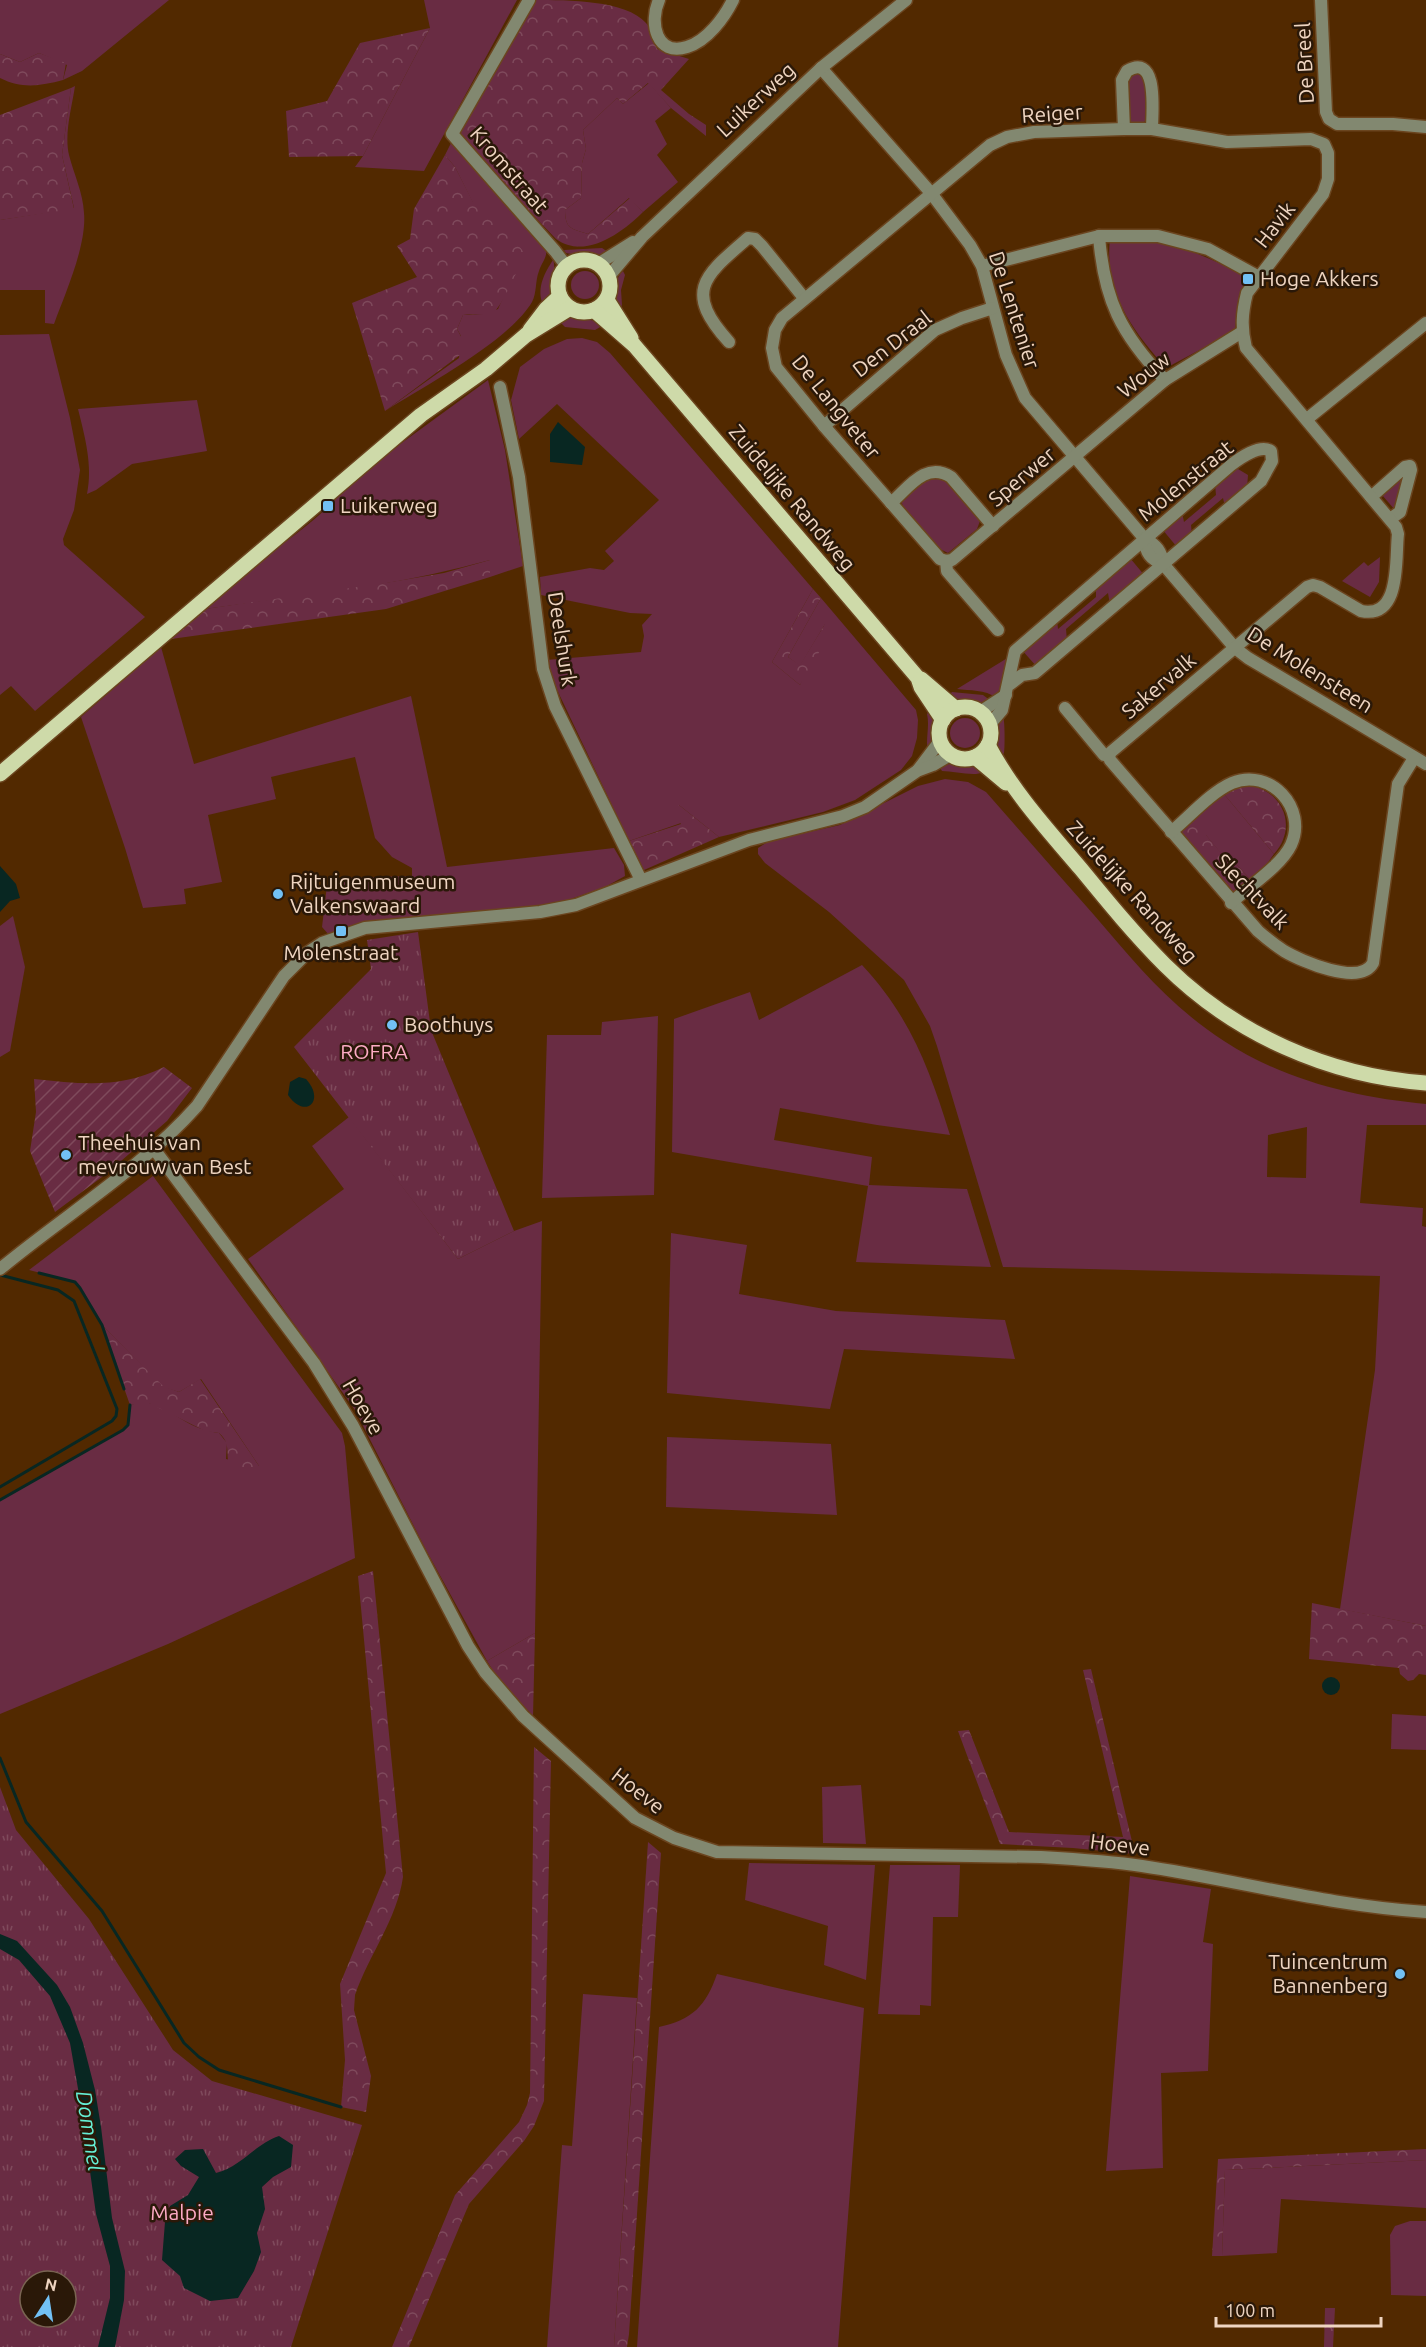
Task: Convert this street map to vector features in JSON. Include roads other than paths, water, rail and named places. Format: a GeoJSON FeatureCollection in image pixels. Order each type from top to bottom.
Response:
{"type":"FeatureCollection","features":[{"type":"Feature","properties":{"kind":"main road"},"geometry":{"type":"LineString","coordinates":[[581,260],[598,264],[609,276],[610,292],[607,300],[594,310],[578,311],[570,308],[560,296],[559,280],[567,267],[581,260]]}},
{"type":"Feature","properties":{"kind":"main road"},"geometry":{"type":"LineString","coordinates":[[526,335],[546,309],[560,296]]}},
{"type":"Feature","properties":{"kind":"main road","name":"Zuidelijke Randweg"},"geometry":{"type":"LineString","coordinates":[[607,300],[634,345]]}},
{"type":"Feature","properties":{"kind":"main road"},"geometry":{"type":"LineString","coordinates":[[0,774],[421,415],[486,369],[526,335],[570,308]]}},
{"type":"Feature","properties":{"kind":"main road","name":"Zuidelijke Randweg"},"geometry":{"type":"LineString","coordinates":[[594,310],[634,345],[918,678],[921,687],[943,720]]}},
{"type":"Feature","properties":{"kind":"main road","name":"Zuidelijke Randweg"},"geometry":{"type":"LineString","coordinates":[[918,678],[927,682],[956,709]]}},
{"type":"Feature","properties":{"kind":"main road"},"geometry":{"type":"LineString","coordinates":[[973,708],[985,718],[991,731],[988,745],[975,758],[958,758],[950,755],[940,741],[939,733],[943,720],[956,709],[973,708]]}},
{"type":"Feature","properties":{"kind":"main road","name":"Zuidelijke Randweg"},"geometry":{"type":"LineString","coordinates":[[988,745],[1015,791],[1131,929],[1166,966],[1199,995],[1240,1024],[1276,1044],[1321,1062],[1376,1076],[1426,1083]]}},
{"type":"Feature","properties":{"kind":"main road","name":"Zuidelijke Randweg"},"geometry":{"type":"LineString","coordinates":[[975,758],[1015,791]]}},
{"type":"Feature","properties":{"kind":"street","name":"Kromstraat"},"geometry":{"type":"LineString","coordinates":[[529,0],[452,134],[567,267]]}},
{"type":"Feature","properties":{"kind":"street"},"geometry":{"type":"LineString","coordinates":[[659,0],[654,21],[658,38],[665,45],[682,48],[697,42],[709,32],[733,0]]}},
{"type":"Feature","properties":{"kind":"street","name":"Luikerweg"},"geometry":{"type":"LineString","coordinates":[[609,276],[642,237],[821,68],[906,0]]}},
{"type":"Feature","properties":{"kind":"street","name":"De Breel"},"geometry":{"type":"LineString","coordinates":[[1321,0],[1326,112],[1333,122],[1346,125],[1393,124],[1426,127]]}},
{"type":"Feature","properties":{"kind":"street","name":"De Lentenier"},"geometry":{"type":"LineString","coordinates":[[821,68],[931,193],[970,245],[982,266],[1006,356],[1025,398],[1144,538]]}},
{"type":"Feature","properties":{"kind":"street"},"geometry":{"type":"LineString","coordinates":[[1124,129],[1122,80],[1127,71],[1136,68],[1146,70],[1151,79],[1152,129]]}},
{"type":"Feature","properties":{"kind":"street","name":"Reiger"},"geometry":{"type":"LineString","coordinates":[[931,193],[990,145],[1007,137],[1034,132],[1152,129],[1227,141],[1311,139],[1319,141]]}},
{"type":"Feature","properties":{"kind":"street","name":"Havik"},"geometry":{"type":"LineString","coordinates":[[1242,332],[1242,313],[1247,293],[1323,194],[1329,167],[1328,153],[1324,144],[1319,141]]}},
{"type":"Feature","properties":{"kind":"street","name":"De Langveter"},"geometry":{"type":"LineString","coordinates":[[931,193],[782,318],[775,330],[771,348],[776,367],[824,426],[940,559],[946,561],[947,571],[998,630]]}},
{"type":"Feature","properties":{"kind":"street"},"geometry":{"type":"LineString","coordinates":[[1099,236],[1101,262],[1119,323],[1140,354],[1165,380]]}},
{"type":"Feature","properties":{"kind":"street"},"geometry":{"type":"LineString","coordinates":[[982,266],[1099,236],[1158,236],[1208,249],[1259,277]]}},
{"type":"Feature","properties":{"kind":"street","name":"Luikerweg"},"geometry":{"type":"LineString","coordinates":[[598,264],[642,237]]}},
{"type":"Feature","properties":{"kind":"street"},"geometry":{"type":"LineString","coordinates":[[729,342],[719,331],[703,302],[704,284],[715,267],[748,238],[762,246],[804,298]]}},
{"type":"Feature","properties":{"kind":"street","name":"Den Draal"},"geometry":{"type":"LineString","coordinates":[[824,426],[935,330],[993,308]]}},
{"type":"Feature","properties":{"kind":"street"},"geometry":{"type":"LineString","coordinates":[[1307,419],[1426,323]]}},
{"type":"Feature","properties":{"kind":"street"},"geometry":{"type":"LineString","coordinates":[[1242,332],[1246,348],[1307,419],[1371,497],[1390,519],[1400,512],[1410,466],[1405,467],[1371,497]]}},
{"type":"Feature","properties":{"kind":"street","name":"Wouw"},"geometry":{"type":"LineString","coordinates":[[1075,458],[1165,380],[1242,332]]}},
{"type":"Feature","properties":{"kind":"street","name":"Deelshurk"},"geometry":{"type":"LineString","coordinates":[[500,387],[519,477],[543,669],[555,706],[641,880]]}},
{"type":"Feature","properties":{"kind":"street","name":"Molenstraat"},"geometry":{"type":"LineString","coordinates":[[1008,690],[1017,678],[1035,673],[1261,481],[1272,461],[1271,451],[1267,448],[1261,449],[1240,458],[1144,538],[1016,651],[1013,658]]}},
{"type":"Feature","properties":{"kind":"street","name":"Sperwer"},"geometry":{"type":"LineString","coordinates":[[946,561],[952,560],[1075,458]]}},
{"type":"Feature","properties":{"kind":"street","name":"Sperwer"},"geometry":{"type":"LineString","coordinates":[[891,503],[924,474],[935,470],[951,477],[993,526]]}},
{"type":"Feature","properties":{"kind":"street","name":"Sakervalk"},"geometry":{"type":"LineString","coordinates":[[1109,755],[1307,587],[1313,585],[1368,612],[1381,607],[1394,592],[1398,534],[1396,526],[1390,519]]}},
{"type":"Feature","properties":{"kind":"street","name":"De Molensteen"},"geometry":{"type":"LineString","coordinates":[[1144,538],[1154,543],[1161,552],[1164,565],[1235,648],[1426,764]]}},
{"type":"Feature","properties":{"kind":"street"},"geometry":{"type":"LineString","coordinates":[[1013,658],[1020,668],[1029,674]]}},
{"type":"Feature","properties":{"kind":"street"},"geometry":{"type":"LineString","coordinates":[[985,718],[1002,710],[1013,658]]}},
{"type":"Feature","properties":{"kind":"street","name":"Slechtvalk"},"geometry":{"type":"LineString","coordinates":[[1065,708],[1104,754],[1109,755],[1110,760],[1170,832],[1258,931],[1299,959],[1318,967],[1349,973],[1360,972],[1371,967],[1398,784],[1413,758]]}},
{"type":"Feature","properties":{"kind":"street"},"geometry":{"type":"LineString","coordinates":[[917,771],[940,741]]}},
{"type":"Feature","properties":{"kind":"street"},"geometry":{"type":"LineString","coordinates":[[0,1269],[154,1149],[197,1106],[284,976],[307,953],[322,943],[365,928],[540,912],[576,905],[749,840],[843,816],[865,807],[917,771],[950,755]]}},
{"type":"Feature","properties":{"kind":"street"},"geometry":{"type":"LineString","coordinates":[[1170,832],[1232,783],[1256,780],[1271,785],[1284,795],[1295,819],[1291,844],[1281,859],[1231,903]]}},
{"type":"Feature","properties":{"kind":"street","name":"Hoeve"},"geometry":{"type":"LineString","coordinates":[[154,1149],[314,1363],[353,1426],[468,1646],[485,1672],[523,1716],[635,1818],[674,1838],[717,1852],[1041,1857],[1093,1861],[1141,1866],[1339,1902],[1426,1912]]}},
{"type":"Feature","properties":{"kind":"water"},"geometry":{"type":"Polygon","coordinates":[[[558,422],[585,447],[582,465],[550,462],[550,434],[558,422]]]}},
{"type":"Feature","properties":{"kind":"water"},"geometry":{"type":"Polygon","coordinates":[[[0,866],[16,884],[20,898],[10,901],[0,912],[0,866]]]}},
{"type":"Feature","properties":{"kind":"water"},"geometry":{"type":"Polygon","coordinates":[[[299,1077],[306,1079],[314,1094],[311,1105],[306,1107],[294,1102],[288,1095],[290,1082],[299,1077]]]}},
{"type":"Feature","properties":{"kind":"water"},"geometry":{"type":"Polygon","coordinates":[[[1331,1677],[1337,1680],[1340,1686],[1337,1692],[1331,1695],[1325,1692],[1322,1686],[1325,1680],[1331,1677]]]}},
{"type":"Feature","properties":{"kind":"water","name":"Dommel"},"geometry":{"type":"Polygon","coordinates":[[[0,1934],[17,1941],[57,1985],[70,2007],[83,2043],[95,2090],[112,2218],[125,2271],[124,2300],[115,2347],[98,2347],[110,2298],[110,2266],[96,2214],[70,2043],[50,1996],[19,1960],[0,1949],[0,1934]]]}},
{"type":"Feature","properties":{"kind":"water"},"geometry":{"type":"Polygon","coordinates":[[[279,2136],[293,2145],[291,2167],[273,2177],[262,2187],[265,2209],[257,2233],[261,2252],[254,2271],[238,2298],[210,2301],[184,2288],[180,2276],[162,2260],[165,2222],[170,2206],[188,2195],[199,2177],[181,2166],[175,2159],[185,2150],[203,2149],[216,2173],[233,2166],[263,2144],[279,2136]]]}},
{"type":"Feature","properties":{"kind":"waterway"},"geometry":{"type":"LineString","coordinates":[[39,1273],[75,1282],[80,1288],[102,1325],[124,1389]]}},
{"type":"Feature","properties":{"kind":"waterway"},"geometry":{"type":"LineString","coordinates":[[0,1275],[58,1290],[74,1301],[117,1409],[112,1421],[0,1487]]}},
{"type":"Feature","properties":{"kind":"waterway"},"geometry":{"type":"LineString","coordinates":[[0,1500],[123,1430],[128,1425],[130,1405]]}},
{"type":"Feature","properties":{"kind":"waterway"},"geometry":{"type":"LineString","coordinates":[[0,1758],[26,1822],[102,1911],[184,2043],[199,2057],[219,2070],[341,2107]]}},
{"type":"Feature","properties":{"kind":"place","name":"Hoge Akkers"},"geometry":{"type":"Point","coordinates":[1248,279]}},
{"type":"Feature","properties":{"kind":"place","name":"Luikerweg"},"geometry":{"type":"Point","coordinates":[328,506]}},
{"type":"Feature","properties":{"kind":"place","name":"Rijtuigenmuseum Valkenswaard"},"geometry":{"type":"Point","coordinates":[278,894]}},
{"type":"Feature","properties":{"kind":"place","name":"Molenstraat"},"geometry":{"type":"Point","coordinates":[341,931]}},
{"type":"Feature","properties":{"kind":"place","name":"Boothuys"},"geometry":{"type":"Point","coordinates":[392,1025]}},
{"type":"Feature","properties":{"kind":"place","name":"Theehuis van mevrouw van Best"},"geometry":{"type":"Point","coordinates":[66,1155]}},
{"type":"Feature","properties":{"kind":"place","name":"Tuincentrum Bannenberg"},"geometry":{"type":"Point","coordinates":[1400,1974]}},
{"type":"Feature","properties":{"kind":"park label","name":"ROFRA"},"geometry":{"type":"Point","coordinates":[374,1052]}},
{"type":"Feature","properties":{"kind":"park label","name":"Malpie"},"geometry":{"type":"Point","coordinates":[182,2213]}}]}
